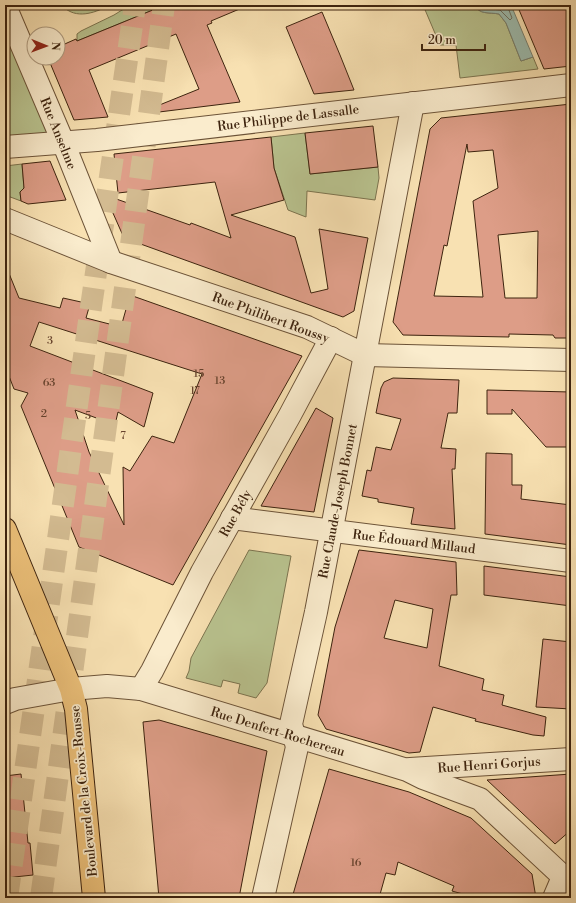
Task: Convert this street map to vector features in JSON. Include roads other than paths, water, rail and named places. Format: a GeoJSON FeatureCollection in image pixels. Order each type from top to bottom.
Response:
{"type":"FeatureCollection","features":[{"type":"Feature","properties":{"kind":"main road","name":"Boulevard de la Croix-Rousse"},"geometry":{"type":"LineString","coordinates":[[5,529],[71,689],[79,726],[94,898]]}},
{"type":"Feature","properties":{"kind":"street","name":"Rue Anselme"},"geometry":{"type":"LineString","coordinates":[[5,6],[63,142],[111,262]]}},
{"type":"Feature","properties":{"kind":"street","name":"Rue Philippe de Lassalle"},"geometry":{"type":"LineString","coordinates":[[5,147],[96,140],[571,85]]}},
{"type":"Feature","properties":{"kind":"street","name":"Rue Claude-Joseph Bonnet"},"geometry":{"type":"LineString","coordinates":[[264,898],[297,747],[291,724],[332,531],[413,103]]}},
{"type":"Feature","properties":{"kind":"street","name":"Rue Philibert Roussy"},"geometry":{"type":"LineString","coordinates":[[5,219],[111,262],[307,328],[365,355],[571,360]]}},
{"type":"Feature","properties":{"kind":"street","name":"Rue Bély"},"geometry":{"type":"LineString","coordinates":[[141,689],[152,671],[202,572],[290,415],[331,338]]}},
{"type":"Feature","properties":{"kind":"street","name":"Rue Édouard Millaud"},"geometry":{"type":"LineString","coordinates":[[232,518],[571,561]]}},
{"type":"Feature","properties":{"kind":"street","name":"Rue Denfert-Rochereau"},"geometry":{"type":"LineString","coordinates":[[5,703],[15,699],[71,689],[107,686],[141,689],[407,770],[423,778],[480,799],[567,880]]}},
{"type":"Feature","properties":{"kind":"street","name":"Rue Henri Gorjus"},"geometry":{"type":"LineString","coordinates":[[407,770],[571,759]]}},
{"type":"Feature","properties":{"kind":"street"},"geometry":{"type":"LineString","coordinates":[[480,799],[477,786],[484,766]]}},
{"type":"Feature","properties":{"kind":"street"},"geometry":{"type":"LineString","coordinates":[[554,898],[567,880]]}},
{"type":"Feature","properties":{"kind":"water"},"geometry":{"type":"Polygon","coordinates":[[[475,5],[511,5],[533,57],[521,61],[506,23],[499,14],[482,12],[475,5]]]}},
{"type":"Feature","properties":{"kind":"tunnel"},"geometry":{"type":"LineString","coordinates":[[7,898],[135,5]]}},
{"type":"Feature","properties":{"kind":"tunnel"},"geometry":{"type":"LineString","coordinates":[[41,898],[164,5]]}}]}
